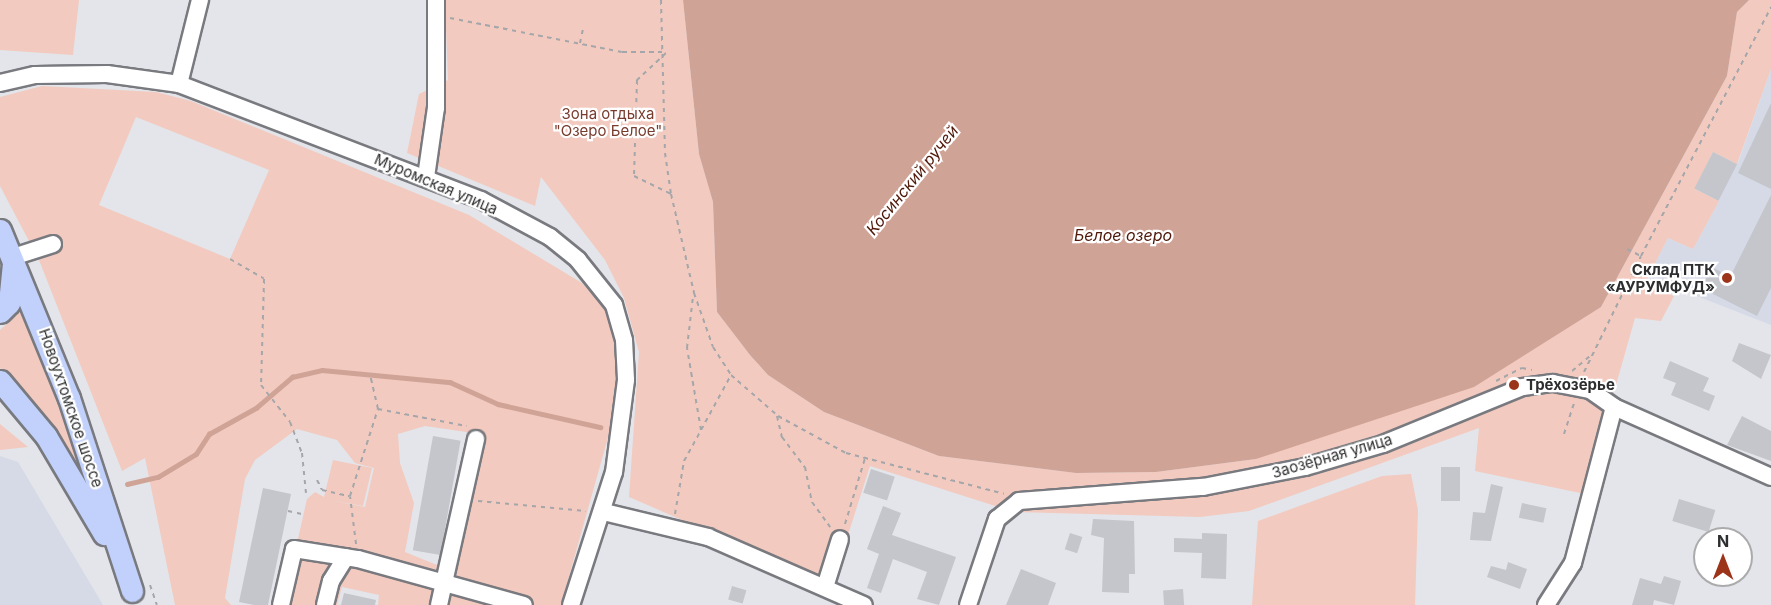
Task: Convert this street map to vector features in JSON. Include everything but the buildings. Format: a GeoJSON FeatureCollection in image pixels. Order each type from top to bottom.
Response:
{"type":"FeatureCollection","features":[{"type":"Feature","properties":{"kind":"main road","name":"Новоухтомское шоссе"},"geometry":{"type":"LineString","coordinates":[[0,230],[69,398],[134,598]]}},
{"type":"Feature","properties":{"kind":"main road"},"geometry":{"type":"LineString","coordinates":[[0,312],[14,285],[13,257]]}},
{"type":"Feature","properties":{"kind":"main road","name":"Новоухтомское шоссе"},"geometry":{"type":"LineString","coordinates":[[0,381],[46,436],[79,488],[134,598]]}},
{"type":"Feature","properties":{"kind":"street"},"geometry":{"type":"LineString","coordinates":[[179,84],[200,0]]}},
{"type":"Feature","properties":{"kind":"street"},"geometry":{"type":"LineString","coordinates":[[426,177],[436,108],[437,8]]}},
{"type":"Feature","properties":{"kind":"street","name":"Муромская улица"},"geometry":{"type":"LineString","coordinates":[[0,83],[35,75],[107,74],[179,84],[426,177],[550,237],[602,285],[614,305],[624,340],[626,380],[604,512],[572,605]]}},
{"type":"Feature","properties":{"kind":"street"},"geometry":{"type":"LineString","coordinates":[[13,257],[53,244]]}},
{"type":"Feature","properties":{"kind":"street","name":"Заозёрная улица"},"geometry":{"type":"LineString","coordinates":[[1019,501],[1203,487],[1305,467],[1383,444],[1524,387],[1558,384],[1578,386],[1614,407],[1771,477]]}},
{"type":"Feature","properties":{"kind":"street"},"geometry":{"type":"LineString","coordinates":[[1546,605],[1573,563],[1614,407]]}},
{"type":"Feature","properties":{"kind":"street"},"geometry":{"type":"LineString","coordinates":[[439,605],[476,438]]}},
{"type":"Feature","properties":{"kind":"street"},"geometry":{"type":"LineString","coordinates":[[968,605],[997,519],[1019,501]]}},
{"type":"Feature","properties":{"kind":"street"},"geometry":{"type":"LineString","coordinates":[[604,512],[673,525],[864,605]]}},
{"type":"Feature","properties":{"kind":"street"},"geometry":{"type":"LineString","coordinates":[[825,587],[837,537]]}},
{"type":"Feature","properties":{"kind":"street"},"geometry":{"type":"LineString","coordinates":[[281,605],[294,549],[352,558],[444,580],[525,605]]}},
{"type":"Feature","properties":{"kind":"street"},"geometry":{"type":"LineString","coordinates":[[325,605],[330,580],[352,558]]}},
{"type":"Feature","properties":{"kind":"path"},"geometry":{"type":"LineString","coordinates":[[661,0],[666,52],[665,153],[671,194],[694,293],[713,347],[730,375],[777,416],[810,437],[865,458],[1019,501]]}},
{"type":"Feature","properties":{"kind":"path"},"geometry":{"type":"LineString","coordinates":[[1564,434],[1578,386],[1593,353],[1771,7]]}},
{"type":"Feature","properties":{"kind":"path"},"geometry":{"type":"LineString","coordinates":[[437,8],[622,52],[666,52]]}},
{"type":"Feature","properties":{"kind":"path"},"geometry":{"type":"LineString","coordinates":[[580,43],[583,29]]}},
{"type":"Feature","properties":{"kind":"path"},"geometry":{"type":"LineString","coordinates":[[666,52],[637,80],[634,176],[671,194]]}},
{"type":"Feature","properties":{"kind":"path"},"geometry":{"type":"LineString","coordinates":[[1627,249],[1641,256]]}},
{"type":"Feature","properties":{"kind":"path"},"geometry":{"type":"LineString","coordinates":[[230,259],[264,279],[261,385],[290,422],[302,453],[306,493]]}},
{"type":"Feature","properties":{"kind":"path"},"geometry":{"type":"LineString","coordinates":[[694,293],[687,348],[700,430]]}},
{"type":"Feature","properties":{"kind":"path"},"geometry":{"type":"LineString","coordinates":[[1558,384],[1593,353]]}},
{"type":"Feature","properties":{"kind":"path"},"geometry":{"type":"LineString","coordinates":[[352,558],[350,496],[378,409],[370,375]]}},
{"type":"Feature","properties":{"kind":"path"},"geometry":{"type":"LineString","coordinates":[[673,525],[684,461],[730,375]]}},
{"type":"Feature","properties":{"kind":"path"},"geometry":{"type":"LineString","coordinates":[[378,409],[477,429],[476,438]]}},
{"type":"Feature","properties":{"kind":"path"},"geometry":{"type":"LineString","coordinates":[[777,416],[783,437],[805,467],[812,502],[837,537]]}},
{"type":"Feature","properties":{"kind":"path"},"geometry":{"type":"LineString","coordinates":[[837,537],[865,458]]}},
{"type":"Feature","properties":{"kind":"path"},"geometry":{"type":"LineString","coordinates":[[317,480],[321,490],[350,496]]}},
{"type":"Feature","properties":{"kind":"path"},"geometry":{"type":"LineString","coordinates":[[462,500],[604,512]]}},
{"type":"Feature","properties":{"kind":"path"},"geometry":{"type":"LineString","coordinates":[[288,511],[302,514]]}},
{"type":"Feature","properties":{"kind":"shaded area"},"geometry":{"type":"Polygon","coordinates":[[[1771,69],[1771,325],[1648,277],[1668,238],[1693,249],[1719,201],[1695,189],[1713,152],[1738,163],[1771,69]]]}},
{"type":"Feature","properties":{"kind":"shaded area"},"geometry":{"type":"Polygon","coordinates":[[[0,456],[18,462],[103,605],[0,605],[0,456]]]}},
{"type":"Feature","properties":{"kind":"green space"},"geometry":{"type":"Polygon","coordinates":[[[0,0],[79,0],[73,55],[0,50],[0,0]]]}},
{"type":"Feature","properties":{"kind":"green space","name":"Зона отдыха \"Озеро Белое\""},"geometry":{"type":"Polygon","coordinates":[[[445,0],[683,0],[699,154],[713,202],[717,312],[750,355],[768,375],[824,412],[939,456],[1076,473],[1156,472],[1256,459],[1601,307],[1727,76],[1737,12],[1749,0],[1771,0],[1771,69],[1737,164],[1713,152],[1695,189],[1719,201],[1693,249],[1668,238],[1648,277],[1647,282],[1674,296],[1661,321],[1635,318],[1585,494],[1475,471],[1479,428],[1249,511],[1200,517],[1014,512],[870,466],[832,585],[629,497],[639,352],[624,298],[605,260],[541,177],[535,206],[407,153],[419,94],[448,80],[445,0]]]}},
{"type":"Feature","properties":{"kind":"green space"},"geometry":{"type":"Polygon","coordinates":[[[42,86],[156,92],[191,101],[469,215],[582,283],[613,317],[619,362],[616,409],[561,605],[378,605],[379,595],[342,587],[337,605],[283,605],[307,499],[315,492],[324,497],[333,460],[372,468],[363,506],[329,500],[365,507],[374,468],[355,463],[337,440],[297,429],[255,460],[245,479],[225,598],[231,605],[175,605],[145,458],[122,471],[39,260],[0,186],[0,97],[42,86]],[[136,117],[99,205],[230,259],[269,170],[136,117]],[[425,426],[398,434],[400,463],[414,503],[405,552],[454,572],[480,434],[425,426]]]}},
{"type":"Feature","properties":{"kind":"green space"},"geometry":{"type":"Polygon","coordinates":[[[21,298],[78,462],[0,368],[0,330],[16,316],[21,298]]]}},
{"type":"Feature","properties":{"kind":"green space"},"geometry":{"type":"Polygon","coordinates":[[[0,424],[28,447],[0,450],[0,424]]]}},
{"type":"Feature","properties":{"kind":"green space"},"geometry":{"type":"Polygon","coordinates":[[[1411,474],[1418,510],[1415,605],[1252,605],[1258,521],[1382,476],[1411,474]]]}},
{"type":"Feature","properties":{"kind":"water","name":"Белое озеро"},"geometry":{"type":"Polygon","coordinates":[[[683,0],[1749,0],[1737,12],[1727,76],[1601,307],[1474,387],[1256,459],[1156,472],[1076,473],[939,456],[824,412],[768,375],[750,355],[717,312],[713,202],[699,154],[683,0]]]}},
{"type":"Feature","properties":{"kind":"waterway","name":"Косинский ручей"},"geometry":{"type":"LineString","coordinates":[[127,484],[158,477],[196,454],[209,434],[256,408],[292,377],[322,370],[450,382],[498,404],[600,427]]}},
{"type":"Feature","properties":{"kind":"place","name":"Склад ПТК «АУРУМФУД»"},"geometry":{"type":"Point","coordinates":[1727,278]}},
{"type":"Feature","properties":{"kind":"place","name":"Трёхозёрье"},"geometry":{"type":"Point","coordinates":[1514,385]}}]}
